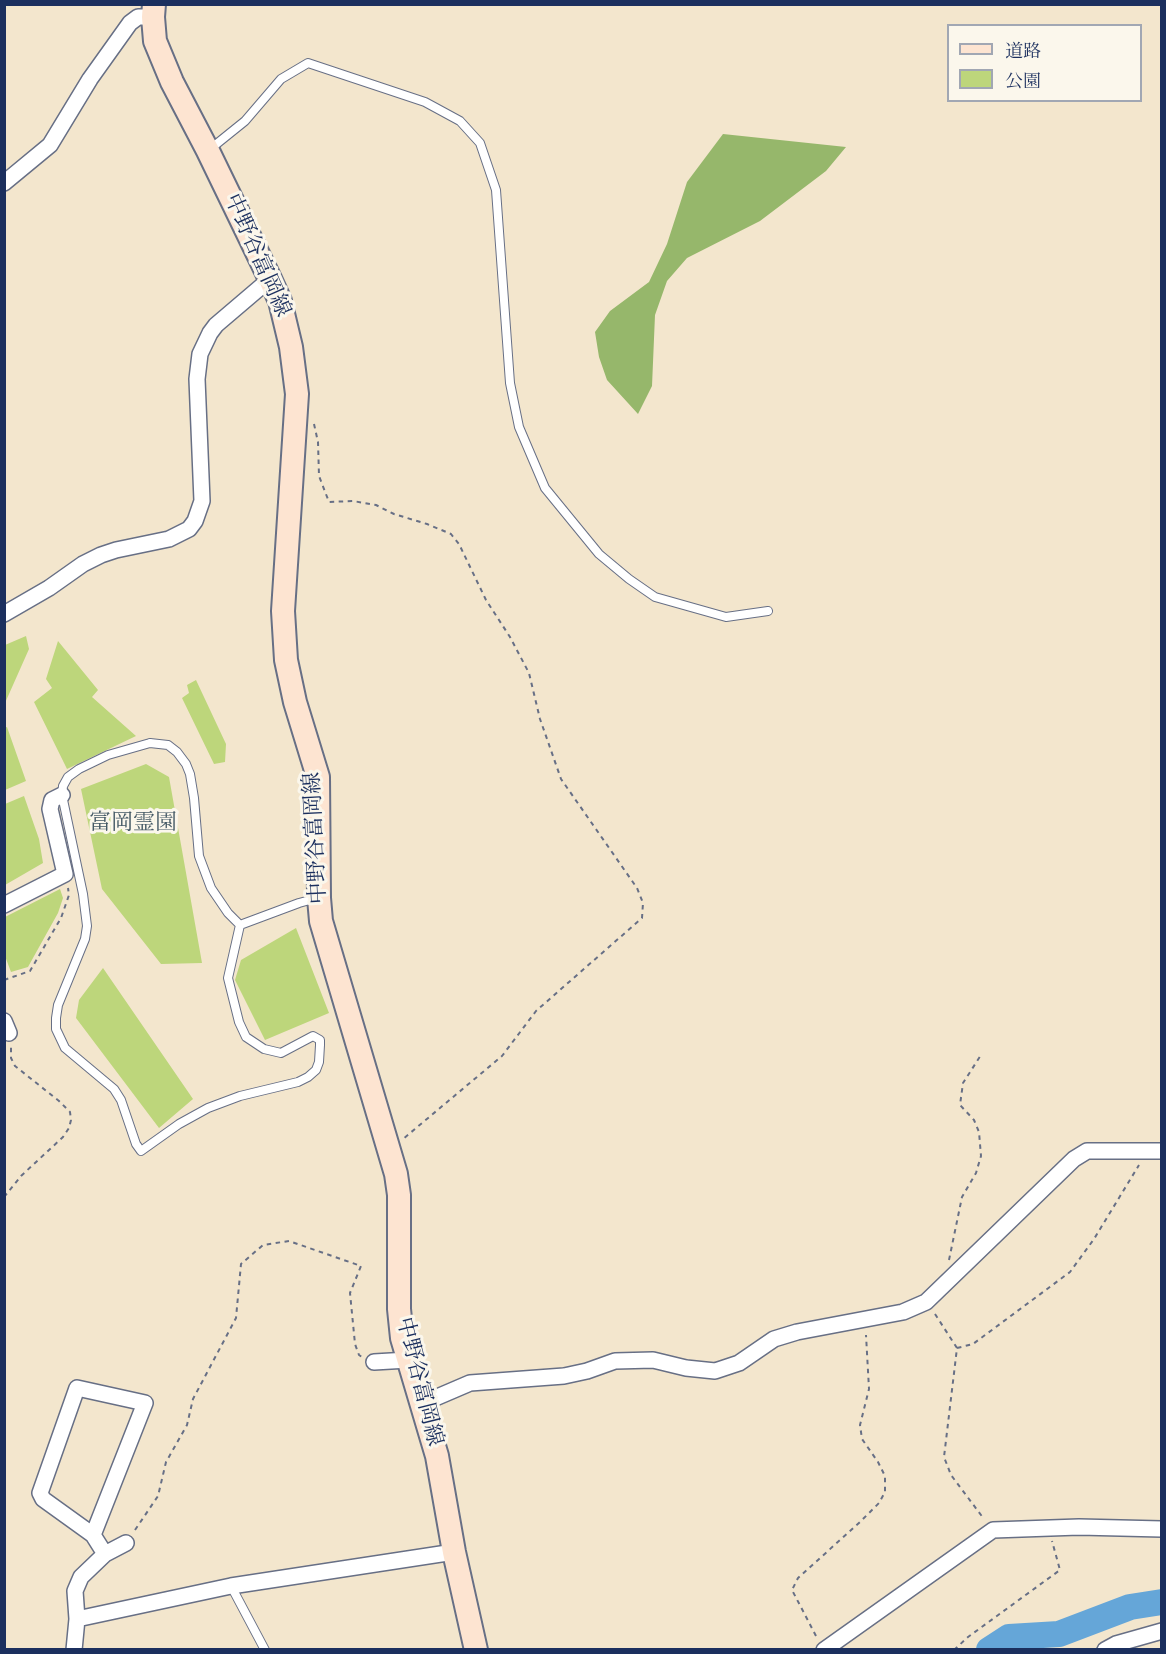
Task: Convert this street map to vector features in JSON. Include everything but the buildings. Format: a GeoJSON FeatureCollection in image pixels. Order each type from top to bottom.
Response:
{"type":"FeatureCollection","features":[{"type":"Feature","properties":{"kind":"main road","name":"中野谷富岡線"},"geometry":{"type":"LineString","coordinates":[[153,10],[155,41],[172,82],[270,279],[280,301],[285,321],[297,394],[283,611],[286,660],[295,702],[318,777],[321,921],[390,1150],[399,1194],[399,1310],[402,1338],[437,1456],[454,1552],[476,1650]]}},
{"type":"Feature","properties":{"kind":"street"},"geometry":{"type":"LineString","coordinates":[[4,183],[50,145],[90,79],[130,23],[153,10]]}},
{"type":"Feature","properties":{"kind":"street"},"geometry":{"type":"LineString","coordinates":[[4,614],[101,555],[170,539],[189,529],[195,522],[202,501],[197,379],[200,354],[216,325],[270,279]]}},
{"type":"Feature","properties":{"kind":"street"},"geometry":{"type":"LineString","coordinates":[[4,905],[65,874],[50,809],[52,800],[62,795]]}},
{"type":"Feature","properties":{"kind":"street"},"geometry":{"type":"LineString","coordinates":[[423,1407],[435,1398],[470,1383],[564,1376],[615,1361],[653,1360],[686,1368],[715,1371],[740,1363],[774,1339],[797,1332],[903,1312],[926,1302],[1074,1159],[1087,1151],[1155,1151]]}},
{"type":"Feature","properties":{"kind":"street"},"geometry":{"type":"LineString","coordinates":[[374,1362],[408,1360]]}},
{"type":"Feature","properties":{"kind":"street"},"geometry":{"type":"LineString","coordinates":[[93,1535],[145,1403],[77,1388],[40,1493],[42,1499],[93,1535],[105,1554]]}},
{"type":"Feature","properties":{"kind":"street"},"geometry":{"type":"LineString","coordinates":[[821,1645],[993,1530],[1161,1529]]}},
{"type":"Feature","properties":{"kind":"street"},"geometry":{"type":"LineString","coordinates":[[74,1650],[77,1619],[75,1591],[81,1577],[105,1554],[126,1542]]}},
{"type":"Feature","properties":{"kind":"street"},"geometry":{"type":"LineString","coordinates":[[77,1619],[231,1586],[454,1552]]}},
{"type":"Feature","properties":{"kind":"street"},"geometry":{"type":"LineString","coordinates":[[1105,1650],[1116,1644],[1160,1632]]}},
{"type":"Feature","properties":{"kind":"lane"},"geometry":{"type":"LineString","coordinates":[[208,151],[245,121],[281,79],[308,63],[425,102],[460,121],[480,143],[496,190],[510,383],[519,427],[544,488],[599,554],[629,579],[656,597],[726,616],[768,611]]}},
{"type":"Feature","properties":{"kind":"lane"},"geometry":{"type":"LineString","coordinates":[[141,744],[168,745],[181,758],[190,774],[199,856],[207,878],[224,907],[240,925],[228,978],[246,1036],[264,1049],[280,1053],[316,1036],[320,1040],[319,1062],[316,1070],[298,1082],[240,1096],[208,1108],[179,1124],[141,1151],[136,1144],[121,1100],[114,1089],[65,1048],[56,1029],[58,1005],[85,939],[87,926],[83,894],[62,795],[63,786],[68,777],[108,755],[141,744]]}},
{"type":"Feature","properties":{"kind":"lane"},"geometry":{"type":"LineString","coordinates":[[240,925],[319,898]]}},
{"type":"Feature","properties":{"kind":"lane"},"geometry":{"type":"LineString","coordinates":[[231,1586],[265,1650]]}},
{"type":"Feature","properties":{"kind":"path"},"geometry":{"type":"LineString","coordinates":[[313,415],[318,442],[319,476],[329,502],[353,501],[376,505],[394,514],[451,534],[459,544],[486,600],[529,673],[540,719],[561,779],[637,888],[643,903],[642,918],[536,1011],[501,1056],[390,1150]]}},
{"type":"Feature","properties":{"kind":"path"},"geometry":{"type":"LineString","coordinates":[[4,980],[30,971],[61,918],[69,895],[65,874]]}},
{"type":"Feature","properties":{"kind":"path"},"geometry":{"type":"LineString","coordinates":[[4,1197],[27,1170],[63,1137],[71,1120],[70,1112],[59,1101],[15,1066],[11,1058],[7,1027]]}},
{"type":"Feature","properties":{"kind":"path"},"geometry":{"type":"LineString","coordinates":[[950,1278],[948,1268],[962,1197],[976,1173],[981,1156],[979,1132],[974,1120],[960,1105],[963,1083],[981,1055]]}},
{"type":"Feature","properties":{"kind":"path"},"geometry":{"type":"LineString","coordinates":[[957,1348],[973,1344],[1070,1272],[1155,1151]]}},
{"type":"Feature","properties":{"kind":"path"},"geometry":{"type":"LineString","coordinates":[[126,1542],[158,1496],[166,1462],[187,1425],[194,1399],[236,1318],[241,1264],[262,1245],[289,1241],[361,1266],[350,1293],[355,1344],[359,1355],[374,1362]]}},
{"type":"Feature","properties":{"kind":"path"},"geometry":{"type":"LineString","coordinates":[[926,1302],[957,1348],[944,1457],[951,1475],[993,1530]]}},
{"type":"Feature","properties":{"kind":"path"},"geometry":{"type":"LineString","coordinates":[[821,1645],[792,1590],[798,1578],[860,1522],[879,1503],[885,1492],[885,1476],[862,1439],[860,1425],[868,1389],[865,1320]]}},
{"type":"Feature","properties":{"kind":"path"},"geometry":{"type":"LineString","coordinates":[[954,1650],[968,1637],[1060,1570],[1048,1528]]}},
{"type":"Feature","properties":{"kind":"green space"},"geometry":{"type":"Polygon","coordinates":[[[723,134],[846,147],[826,171],[760,221],[687,258],[667,281],[655,315],[652,386],[638,414],[607,380],[599,357],[595,332],[610,311],[649,282],[667,244],[687,182],[723,134]]]}},
{"type":"Feature","properties":{"kind":"green space"},"geometry":{"type":"Polygon","coordinates":[[[26,636],[29,649],[5,703],[5,645],[26,636]]]}},
{"type":"Feature","properties":{"kind":"green space"},"geometry":{"type":"Polygon","coordinates":[[[58,641],[98,690],[92,697],[136,736],[67,769],[34,702],[52,688],[46,679],[58,641]]]}},
{"type":"Feature","properties":{"kind":"green space"},"geometry":{"type":"Polygon","coordinates":[[[196,680],[226,744],[225,762],[214,764],[182,698],[189,693],[187,685],[196,680]]]}},
{"type":"Feature","properties":{"kind":"green space"},"geometry":{"type":"Polygon","coordinates":[[[7,727],[26,781],[5,790],[4,728],[7,727]]]}},
{"type":"Feature","properties":{"kind":"green space","name":"富岡霊園"},"geometry":{"type":"Polygon","coordinates":[[[146,764],[169,777],[202,963],[161,964],[102,889],[81,789],[146,764]]]}},
{"type":"Feature","properties":{"kind":"green space"},"geometry":{"type":"Polygon","coordinates":[[[24,796],[39,839],[43,863],[5,885],[5,804],[24,796]]]}},
{"type":"Feature","properties":{"kind":"green space"},"geometry":{"type":"Polygon","coordinates":[[[60,889],[63,898],[58,913],[28,967],[11,972],[5,956],[5,917],[60,889]]]}},
{"type":"Feature","properties":{"kind":"green space"},"geometry":{"type":"Polygon","coordinates":[[[296,928],[329,1013],[265,1040],[235,980],[241,960],[296,928]]]}},
{"type":"Feature","properties":{"kind":"green space"},"geometry":{"type":"Polygon","coordinates":[[[103,968],[193,1099],[159,1128],[76,1018],[79,1000],[103,968]]]}},
{"type":"Feature","properties":{"kind":"waterway"},"geometry":{"type":"LineString","coordinates":[[989,1650],[1009,1637],[1059,1634],[1130,1607],[1162,1602]]}}]}
